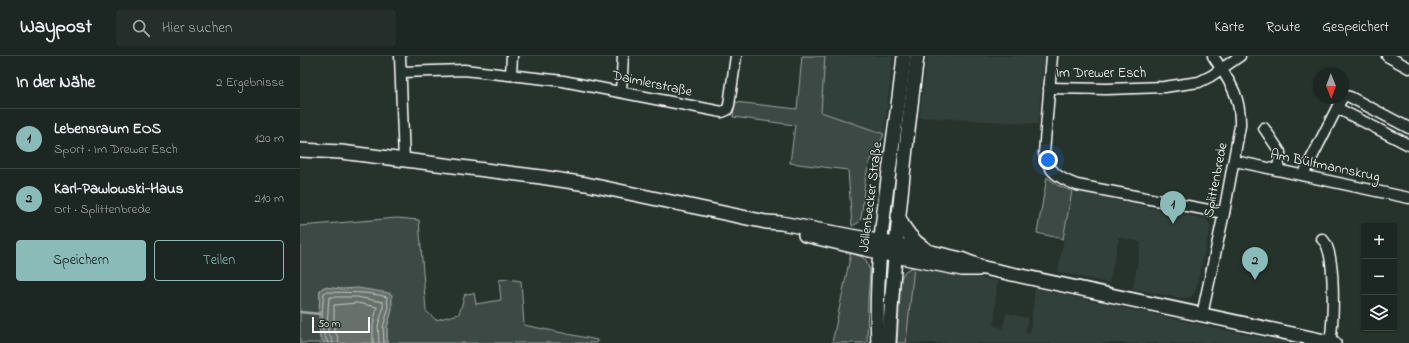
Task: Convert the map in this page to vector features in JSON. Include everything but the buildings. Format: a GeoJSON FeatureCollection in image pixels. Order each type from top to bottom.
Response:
{"type":"FeatureCollection","features":[{"type":"Feature","properties":{"kind":"main road","name":"Jöllenbecker Straße"},"geometry":{"type":"LineString","coordinates":[[878,343],[880,247],[883,213],[904,56]]}},
{"type":"Feature","properties":{"kind":"main road","name":"Jöllenbecker Straße"},"geometry":{"type":"LineString","coordinates":[[889,343],[898,216],[917,56]]}},
{"type":"Feature","properties":{"kind":"main road"},"geometry":{"type":"LineString","coordinates":[[300,150],[341,152],[563,180],[766,222],[781,223],[853,235],[880,247]]}},
{"type":"Feature","properties":{"kind":"main road"},"geometry":{"type":"LineString","coordinates":[[853,235],[866,233],[883,213]]}},
{"type":"Feature","properties":{"kind":"main road"},"geometry":{"type":"LineString","coordinates":[[898,216],[901,224],[910,236],[928,251]]}},
{"type":"Feature","properties":{"kind":"main road"},"geometry":{"type":"LineString","coordinates":[[766,222],[783,229],[895,250],[962,269],[984,268]]}},
{"type":"Feature","properties":{"kind":"main road"},"geometry":{"type":"LineString","coordinates":[[895,250],[928,251],[965,260],[984,268],[1332,343]]}},
{"type":"Feature","properties":{"kind":"street"},"geometry":{"type":"LineString","coordinates":[[400,56],[404,161]]}},
{"type":"Feature","properties":{"kind":"street"},"geometry":{"type":"LineString","coordinates":[[511,75],[512,56]]}},
{"type":"Feature","properties":{"kind":"street"},"geometry":{"type":"LineString","coordinates":[[620,92],[623,56]]}},
{"type":"Feature","properties":{"kind":"street","name":"Daimlerstraße"},"geometry":{"type":"LineString","coordinates":[[400,72],[464,70],[562,81],[725,112],[728,108],[736,56]]}},
{"type":"Feature","properties":{"kind":"street","name":"Im Drewer Esch"},"geometry":{"type":"LineString","coordinates":[[1052,56],[1044,153],[1049,168],[1066,181],[1077,185],[1224,213]]}},
{"type":"Feature","properties":{"kind":"street","name":"Splittenbrede"},"geometry":{"type":"LineString","coordinates":[[1202,315],[1224,213],[1240,126],[1238,98],[1213,56]]}},
{"type":"Feature","properties":{"kind":"street","name":"Im Drewer Esch"},"geometry":{"type":"LineString","coordinates":[[1049,88],[1107,89],[1164,86],[1200,82],[1222,70],[1240,56]]}},
{"type":"Feature","properties":{"kind":"street"},"geometry":{"type":"LineString","coordinates":[[1387,56],[1409,68]]}},
{"type":"Feature","properties":{"kind":"street"},"geometry":{"type":"LineString","coordinates":[[1349,97],[1409,128]]}},
{"type":"Feature","properties":{"kind":"street"},"geometry":{"type":"LineString","coordinates":[[1303,175],[1339,104]]}},
{"type":"Feature","properties":{"kind":"street"},"geometry":{"type":"LineString","coordinates":[[1337,108],[1409,145]]}},
{"type":"Feature","properties":{"kind":"street"},"geometry":{"type":"LineString","coordinates":[[1264,128],[1280,152],[1277,170]]}},
{"type":"Feature","properties":{"kind":"street","name":"Am Bültmannskrug"},"geometry":{"type":"LineString","coordinates":[[1234,161],[1409,198]]}},
{"type":"Feature","properties":{"kind":"street"},"geometry":{"type":"LineString","coordinates":[[1322,238],[1327,244],[1332,276],[1332,343]]}},
{"type":"Feature","properties":{"kind":"shaded area"},"geometry":{"type":"Polygon","coordinates":[[[802,56],[825,56],[821,112],[884,134],[868,169],[861,218],[858,223],[852,226],[848,170],[790,163],[795,125],[733,117],[735,102],[797,109],[802,56]]]}},
{"type":"Feature","properties":{"kind":"shaded area"},"geometry":{"type":"Polygon","coordinates":[[[825,56],[893,56],[884,134],[820,112],[825,56]]]}},
{"type":"Feature","properties":{"kind":"shaded area"},"geometry":{"type":"Polygon","coordinates":[[[927,56],[1044,56],[1038,124],[919,117],[927,56]]]}},
{"type":"Feature","properties":{"kind":"shaded area"},"geometry":{"type":"Polygon","coordinates":[[[1047,177],[1057,185],[1072,191],[1063,239],[1037,233],[1047,177]]]}},
{"type":"Feature","properties":{"kind":"shaded area"},"geometry":{"type":"Polygon","coordinates":[[[1072,191],[1206,219],[1210,225],[1210,229],[1194,293],[1190,297],[1180,298],[1133,289],[1141,242],[1119,237],[1109,283],[1058,272],[1072,191]]]}},
{"type":"Feature","properties":{"kind":"shaded area"},"geometry":{"type":"Polygon","coordinates":[[[397,218],[419,220],[426,311],[436,320],[459,314],[465,294],[474,293],[476,304],[501,300],[499,280],[508,279],[521,281],[524,325],[597,340],[597,343],[387,343],[387,327],[392,310],[341,289],[324,287],[320,290],[319,313],[320,339],[326,343],[300,343],[300,226],[397,218]]]}},
{"type":"Feature","properties":{"kind":"shaded area"},"geometry":{"type":"Polygon","coordinates":[[[851,253],[866,260],[870,271],[867,343],[832,343],[851,253]]]}},
{"type":"Feature","properties":{"kind":"shaded area"},"geometry":{"type":"Polygon","coordinates":[[[914,266],[997,281],[994,326],[1003,328],[1006,313],[1028,318],[1025,333],[1030,334],[1035,288],[1224,330],[1292,343],[906,343],[914,266]]]}},
{"type":"Feature","properties":{"kind":"shaded area"},"geometry":{"type":"Polygon","coordinates":[[[914,266],[906,343],[897,343],[901,278],[905,271],[914,266]]]}},
{"type":"Feature","properties":{"kind":"water"},"geometry":{"type":"Polygon","coordinates":[[[324,287],[341,289],[358,288],[389,293],[392,295],[392,310],[387,327],[387,343],[326,343],[320,339],[320,290],[324,287]]]}},
{"type":"Feature","properties":{"kind":"waterway"},"geometry":{"type":"LineString","coordinates":[[300,312],[320,314]]}},
{"type":"Feature","properties":{"kind":"place","name":"Lebensraum EOS"},"geometry":{"type":"Point","coordinates":[1173,224]}},
{"type":"Feature","properties":{"kind":"place","name":"Karl-Pawlowski-Haus"},"geometry":{"type":"Point","coordinates":[1255,280]}}]}
